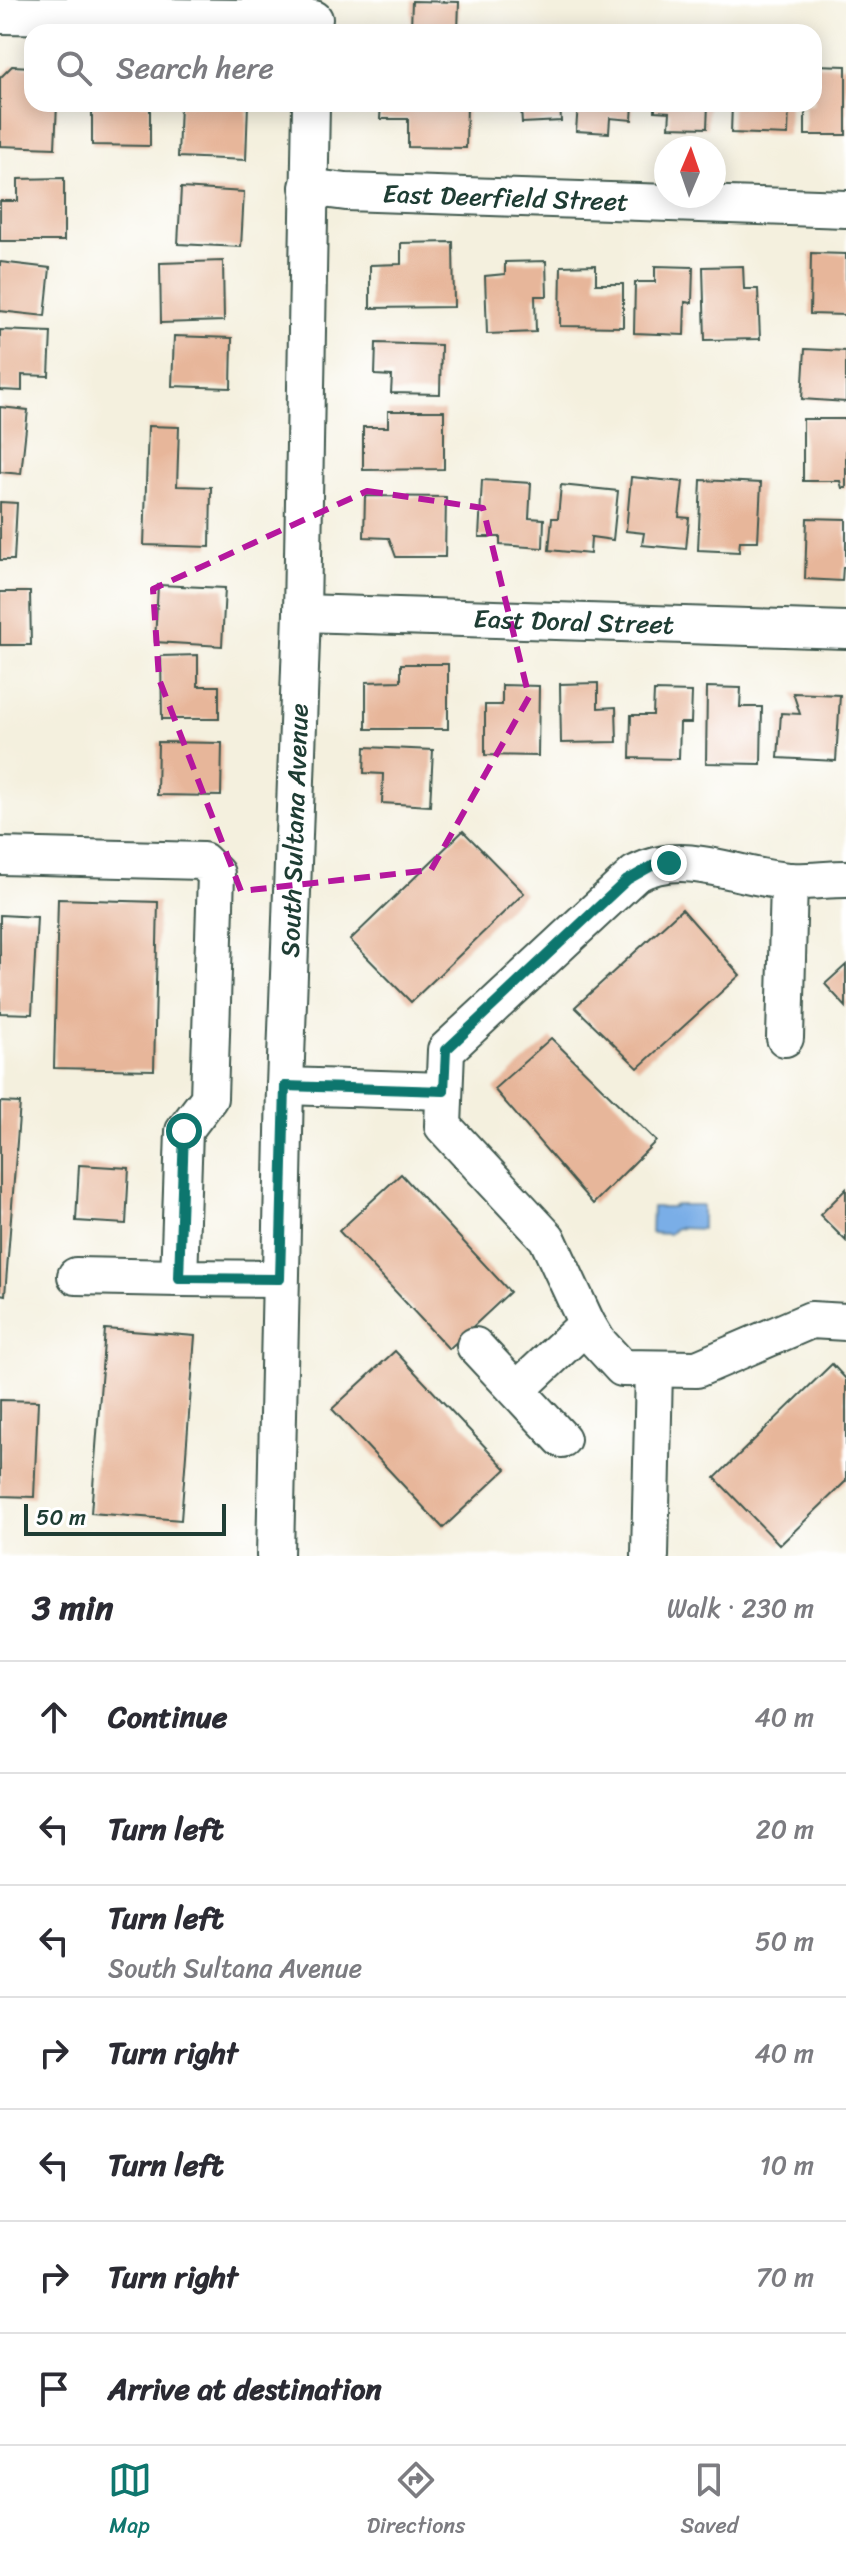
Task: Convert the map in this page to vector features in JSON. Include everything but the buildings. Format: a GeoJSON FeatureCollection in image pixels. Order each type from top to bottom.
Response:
{"type":"FeatureCollection","features":[{"type":"Feature","properties":{"kind":"street"},"geometry":{"type":"LineString","coordinates":[[0,15],[314,17]]}},
{"type":"Feature","properties":{"kind":"street","name":"South Sultana Avenue"},"geometry":{"type":"LineString","coordinates":[[275,1556],[285,1086],[302,613],[311,112]]}},
{"type":"Feature","properties":{"kind":"street","name":"East Deerfield Street"},"geometry":{"type":"LineString","coordinates":[[308,187],[346,192],[846,209]]}},
{"type":"Feature","properties":{"kind":"street","name":"East Doral Street"},"geometry":{"type":"LineString","coordinates":[[302,613],[846,630]]}},
{"type":"Feature","properties":{"kind":"street"},"geometry":{"type":"LineString","coordinates":[[0,856],[203,861],[216,874],[209,1098],[184,1131],[179,1278]]}},
{"type":"Feature","properties":{"kind":"street"},"geometry":{"type":"LineString","coordinates":[[846,879],[789,881],[685,862],[660,864],[635,874],[446,1050],[443,1126],[547,1238],[587,1324],[597,1341],[622,1368],[697,1369],[811,1320],[846,1322]]}},
{"type":"Feature","properties":{"kind":"street"},"geometry":{"type":"LineString","coordinates":[[785,1038],[789,881]]}},
{"type":"Feature","properties":{"kind":"street"},"geometry":{"type":"LineString","coordinates":[[285,1086],[444,1091]]}},
{"type":"Feature","properties":{"kind":"street"},"geometry":{"type":"LineString","coordinates":[[76,1276],[280,1279]]}},
{"type":"Feature","properties":{"kind":"street"},"geometry":{"type":"LineString","coordinates":[[517,1390],[587,1324]]}},
{"type":"Feature","properties":{"kind":"street"},"geometry":{"type":"LineString","coordinates":[[475,1346],[562,1439]]}},
{"type":"Feature","properties":{"kind":"street"},"geometry":{"type":"LineString","coordinates":[[650,1556],[654,1369]]}},
{"type":"Feature","properties":{"kind":"highlighted area"},"geometry":{"type":"Polygon","coordinates":[[[367,491],[483,508],[529,697],[431,870],[241,891],[159,679],[153,589],[367,491]]]}},
{"type":"Feature","properties":{"kind":"water"},"geometry":{"type":"Polygon","coordinates":[[[702,1205],[702,1229],[676,1228],[669,1234],[651,1233],[652,1207],[702,1205]]]}},
{"type":"Feature","properties":{"kind":"route"},"geometry":{"type":"LineString","coordinates":[[184,1131],[179,1278],[280,1279],[285,1086],[444,1091],[446,1050],[627,880],[652,866],[669,863]]}}]}
